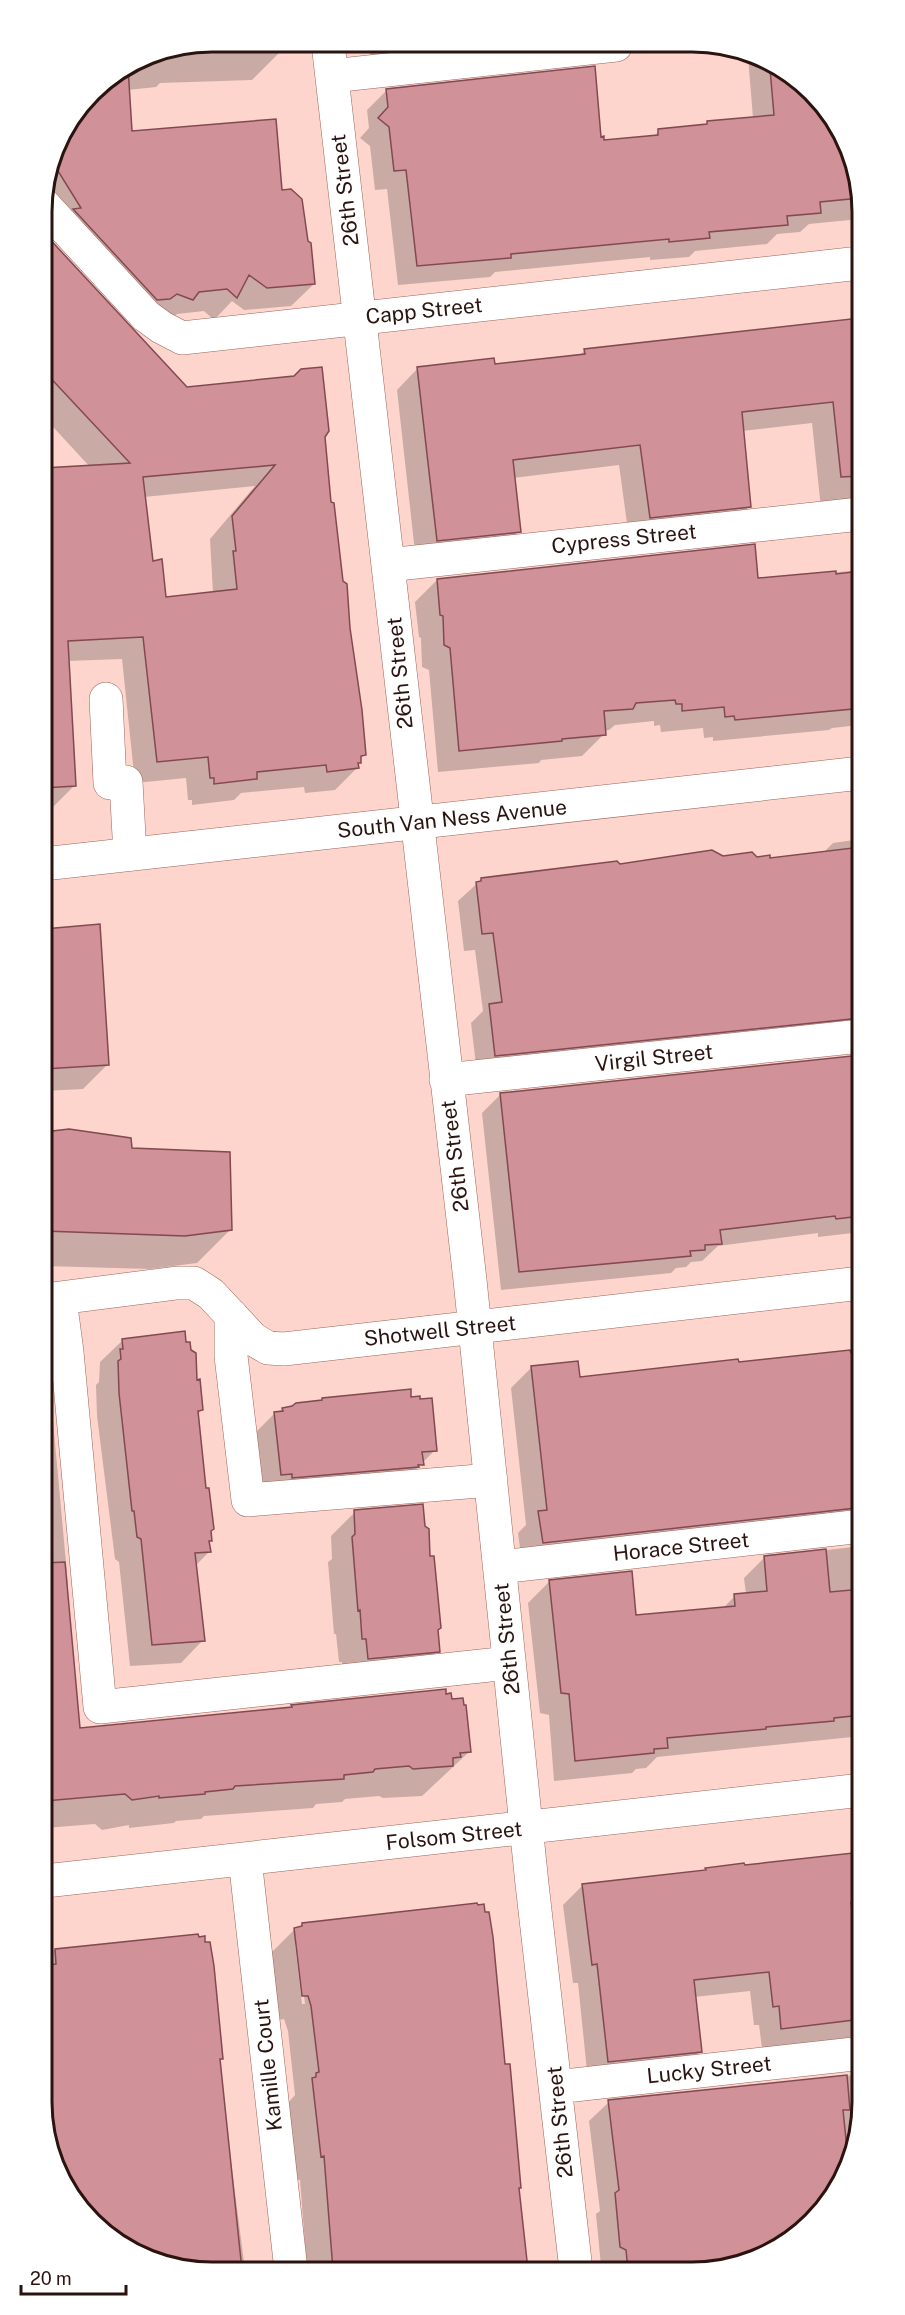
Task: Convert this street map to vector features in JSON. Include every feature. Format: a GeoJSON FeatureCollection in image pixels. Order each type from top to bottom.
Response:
{"type":"FeatureCollection","features":[{"type":"Feature","properties":{"kind":"street","name":"26th Street"},"geometry":{"type":"LineString","coordinates":[[329,52],[475,1326],[526,1827],[575,2262]]}},
{"type":"Feature","properties":{"kind":"street"},"geometry":{"type":"LineString","coordinates":[[332,76],[552,52]]}},
{"type":"Feature","properties":{"kind":"street","name":"Capp Street"},"geometry":{"type":"LineString","coordinates":[[53,215],[146,316],[182,338],[852,264]]}},
{"type":"Feature","properties":{"kind":"street","name":"Cypress Street"},"geometry":{"type":"LineString","coordinates":[[388,565],[852,515]]}},
{"type":"Feature","properties":{"kind":"street"},"geometry":{"type":"LineString","coordinates":[[106,699],[110,783],[126,782],[129,854]]}},
{"type":"Feature","properties":{"kind":"street","name":"South Van Ness Avenue"},"geometry":{"type":"LineString","coordinates":[[53,863],[852,774]]}},
{"type":"Feature","properties":{"kind":"street","name":"Virgil Street"},"geometry":{"type":"LineString","coordinates":[[446,1080],[852,1037]]}},
{"type":"Feature","properties":{"kind":"street","name":"Shotwell Street"},"geometry":{"type":"LineString","coordinates":[[52,1300],[177,1282],[194,1283],[211,1294],[253,1339],[268,1348],[284,1349],[852,1285]]}},
{"type":"Feature","properties":{"kind":"street"},"geometry":{"type":"LineString","coordinates":[[52,1301],[67,1352],[100,1707],[509,1663]]}},
{"type":"Feature","properties":{"kind":"street"},"geometry":{"type":"LineString","coordinates":[[231,1315],[231,1356],[248,1500],[491,1480]]}},
{"type":"Feature","properties":{"kind":"street","name":"Horace Street"},"geometry":{"type":"LineString","coordinates":[[500,1567],[852,1527]]}},
{"type":"Feature","properties":{"kind":"street","name":"Folsom Street"},"geometry":{"type":"LineString","coordinates":[[52,1880],[852,1791]]}},
{"type":"Feature","properties":{"kind":"street","name":"Kamille Court"},"geometry":{"type":"LineString","coordinates":[[245,1859],[290,2262]]}},
{"type":"Feature","properties":{"kind":"street","name":"Lucky Street"},"geometry":{"type":"LineString","coordinates":[[556,2087],[852,2054]]}},
{"type":"Feature","properties":{"kind":"building"},"geometry":{"type":"Polygon","coordinates":[[[595,66],[601,137],[604,136],[604,140],[658,135],[658,129],[707,124],[707,121],[774,115],[770,73],[806,99],[831,132],[847,171],[851,199],[820,202],[821,213],[787,216],[788,225],[709,232],[710,238],[669,242],[669,239],[511,254],[511,258],[417,266],[406,170],[394,171],[389,127],[378,118],[388,107],[386,89],[595,66]]]}},
{"type":"Feature","properties":{"kind":"building"},"geometry":{"type":"Polygon","coordinates":[[[129,76],[132,131],[276,119],[282,190],[291,189],[302,199],[308,241],[311,243],[315,284],[267,288],[249,275],[237,298],[227,289],[199,292],[193,300],[177,294],[170,299],[157,300],[73,209],[81,208],[58,171],[65,151],[74,132],[99,99],[129,76]]]}},
{"type":"Feature","properties":{"kind":"building"},"geometry":{"type":"Polygon","coordinates":[[[53,243],[187,387],[294,376],[301,369],[322,367],[329,431],[325,437],[331,502],[334,503],[343,581],[347,584],[350,628],[362,710],[366,755],[361,756],[361,763],[358,763],[359,768],[327,772],[326,765],[257,772],[257,779],[214,784],[214,778],[210,778],[208,757],[157,762],[143,637],[68,641],[76,786],[53,787],[53,467],[130,463],[53,381],[53,243]],[[275,465],[143,477],[153,561],[162,559],[166,597],[237,589],[233,551],[236,551],[232,516],[275,465]]]}},
{"type":"Feature","properties":{"kind":"building"},"geometry":{"type":"Polygon","coordinates":[[[852,319],[852,476],[841,477],[833,402],[742,412],[751,507],[650,518],[640,445],[513,460],[521,532],[437,541],[417,367],[494,358],[495,364],[585,354],[584,349],[852,319]]]}},
{"type":"Feature","properties":{"kind":"building"},"geometry":{"type":"Polygon","coordinates":[[[755,544],[758,578],[836,571],[836,574],[852,572],[852,709],[735,720],[734,716],[725,717],[724,707],[682,711],[682,704],[676,704],[675,700],[636,703],[633,709],[604,711],[606,735],[459,751],[450,648],[444,645],[443,616],[440,615],[437,579],[755,544]]]}},
{"type":"Feature","properties":{"kind":"building"},"geometry":{"type":"Polygon","coordinates":[[[852,848],[852,1019],[495,1056],[489,1004],[502,1002],[493,933],[482,934],[476,882],[481,881],[481,878],[617,861],[620,864],[712,850],[723,856],[752,852],[757,857],[770,855],[770,858],[852,848]]]}},
{"type":"Feature","properties":{"kind":"building"},"geometry":{"type":"Polygon","coordinates":[[[100,924],[109,1065],[53,1068],[53,928],[100,924]]]}},
{"type":"Feature","properties":{"kind":"building"},"geometry":{"type":"Polygon","coordinates":[[[852,1056],[852,1217],[836,1219],[835,1216],[720,1230],[722,1244],[705,1245],[705,1250],[690,1251],[691,1256],[519,1272],[500,1093],[852,1056]]]}},
{"type":"Feature","properties":{"kind":"building"},"geometry":{"type":"Polygon","coordinates":[[[69,1129],[131,1138],[132,1148],[230,1152],[232,1230],[185,1236],[52,1231],[53,1131],[69,1129]]]}},
{"type":"Feature","properties":{"kind":"building"},"geometry":{"type":"Polygon","coordinates":[[[185,1331],[186,1342],[190,1342],[191,1350],[196,1353],[197,1380],[200,1379],[203,1410],[198,1411],[206,1488],[209,1488],[214,1529],[211,1531],[212,1541],[209,1541],[211,1552],[195,1553],[205,1641],[152,1645],[141,1539],[137,1537],[134,1511],[132,1511],[119,1393],[118,1361],[121,1359],[120,1349],[123,1349],[122,1339],[185,1331]]]}},
{"type":"Feature","properties":{"kind":"building"},"geometry":{"type":"Polygon","coordinates":[[[850,1350],[852,1353],[852,1508],[543,1543],[538,1511],[547,1510],[531,1366],[578,1361],[580,1377],[738,1359],[739,1362],[850,1350]]]}},
{"type":"Feature","properties":{"kind":"building"},"geometry":{"type":"Polygon","coordinates":[[[411,1389],[411,1397],[432,1398],[437,1451],[422,1452],[424,1465],[292,1478],[292,1474],[281,1475],[274,1412],[283,1411],[282,1408],[296,1403],[322,1400],[322,1398],[411,1389]]]}},
{"type":"Feature","properties":{"kind":"building"},"geometry":{"type":"Polygon","coordinates":[[[423,1504],[425,1526],[429,1529],[430,1556],[434,1556],[441,1628],[438,1630],[440,1652],[368,1659],[366,1639],[362,1639],[360,1610],[358,1611],[352,1537],[355,1534],[354,1510],[423,1504]]]}},
{"type":"Feature","properties":{"kind":"building"},"geometry":{"type":"Polygon","coordinates":[[[826,1549],[830,1592],[852,1590],[852,1716],[834,1718],[834,1721],[667,1738],[668,1748],[654,1749],[654,1753],[575,1761],[569,1694],[561,1693],[549,1580],[632,1571],[636,1615],[735,1606],[734,1594],[767,1591],[764,1556],[826,1549]]]}},
{"type":"Feature","properties":{"kind":"building"},"geometry":{"type":"Polygon","coordinates":[[[65,1562],[80,1728],[446,1689],[446,1694],[451,1693],[452,1699],[463,1698],[464,1705],[466,1705],[471,1752],[460,1753],[461,1757],[453,1758],[453,1766],[375,1769],[373,1772],[344,1775],[344,1779],[235,1786],[233,1789],[205,1792],[205,1794],[132,1800],[125,1794],[52,1800],[52,1563],[65,1562]]]}},
{"type":"Feature","properties":{"kind":"building"},"geometry":{"type":"Polygon","coordinates":[[[852,1853],[852,2020],[781,2029],[779,2006],[773,2007],[769,1972],[694,1980],[702,2052],[608,2062],[597,1964],[592,1965],[582,1884],[706,1870],[705,1868],[744,1863],[745,1865],[852,1853]]]}},
{"type":"Feature","properties":{"kind":"building"},"geometry":{"type":"Polygon","coordinates":[[[484,1904],[485,1912],[489,1912],[493,1937],[505,2064],[510,2064],[527,2262],[332,2262],[324,2156],[321,2157],[312,2078],[316,2077],[316,2073],[319,2072],[311,2006],[308,1996],[302,1996],[294,1928],[302,1926],[302,1923],[484,1904]]]}},
{"type":"Feature","properties":{"kind":"building"},"geometry":{"type":"Polygon","coordinates":[[[198,1934],[199,1937],[205,1936],[205,1942],[210,1942],[241,2262],[202,2262],[181,2259],[142,2246],[124,2236],[99,2216],[74,2182],[58,2144],[52,2102],[52,1964],[56,1964],[55,1949],[198,1934]]]}},
{"type":"Feature","properties":{"kind":"building"},"geometry":{"type":"Polygon","coordinates":[[[847,2075],[850,2110],[843,2110],[846,2144],[836,2173],[813,2208],[781,2236],[763,2246],[734,2257],[713,2261],[627,2262],[626,2250],[620,2247],[615,2193],[619,2190],[608,2100],[847,2075]]]}}]}
